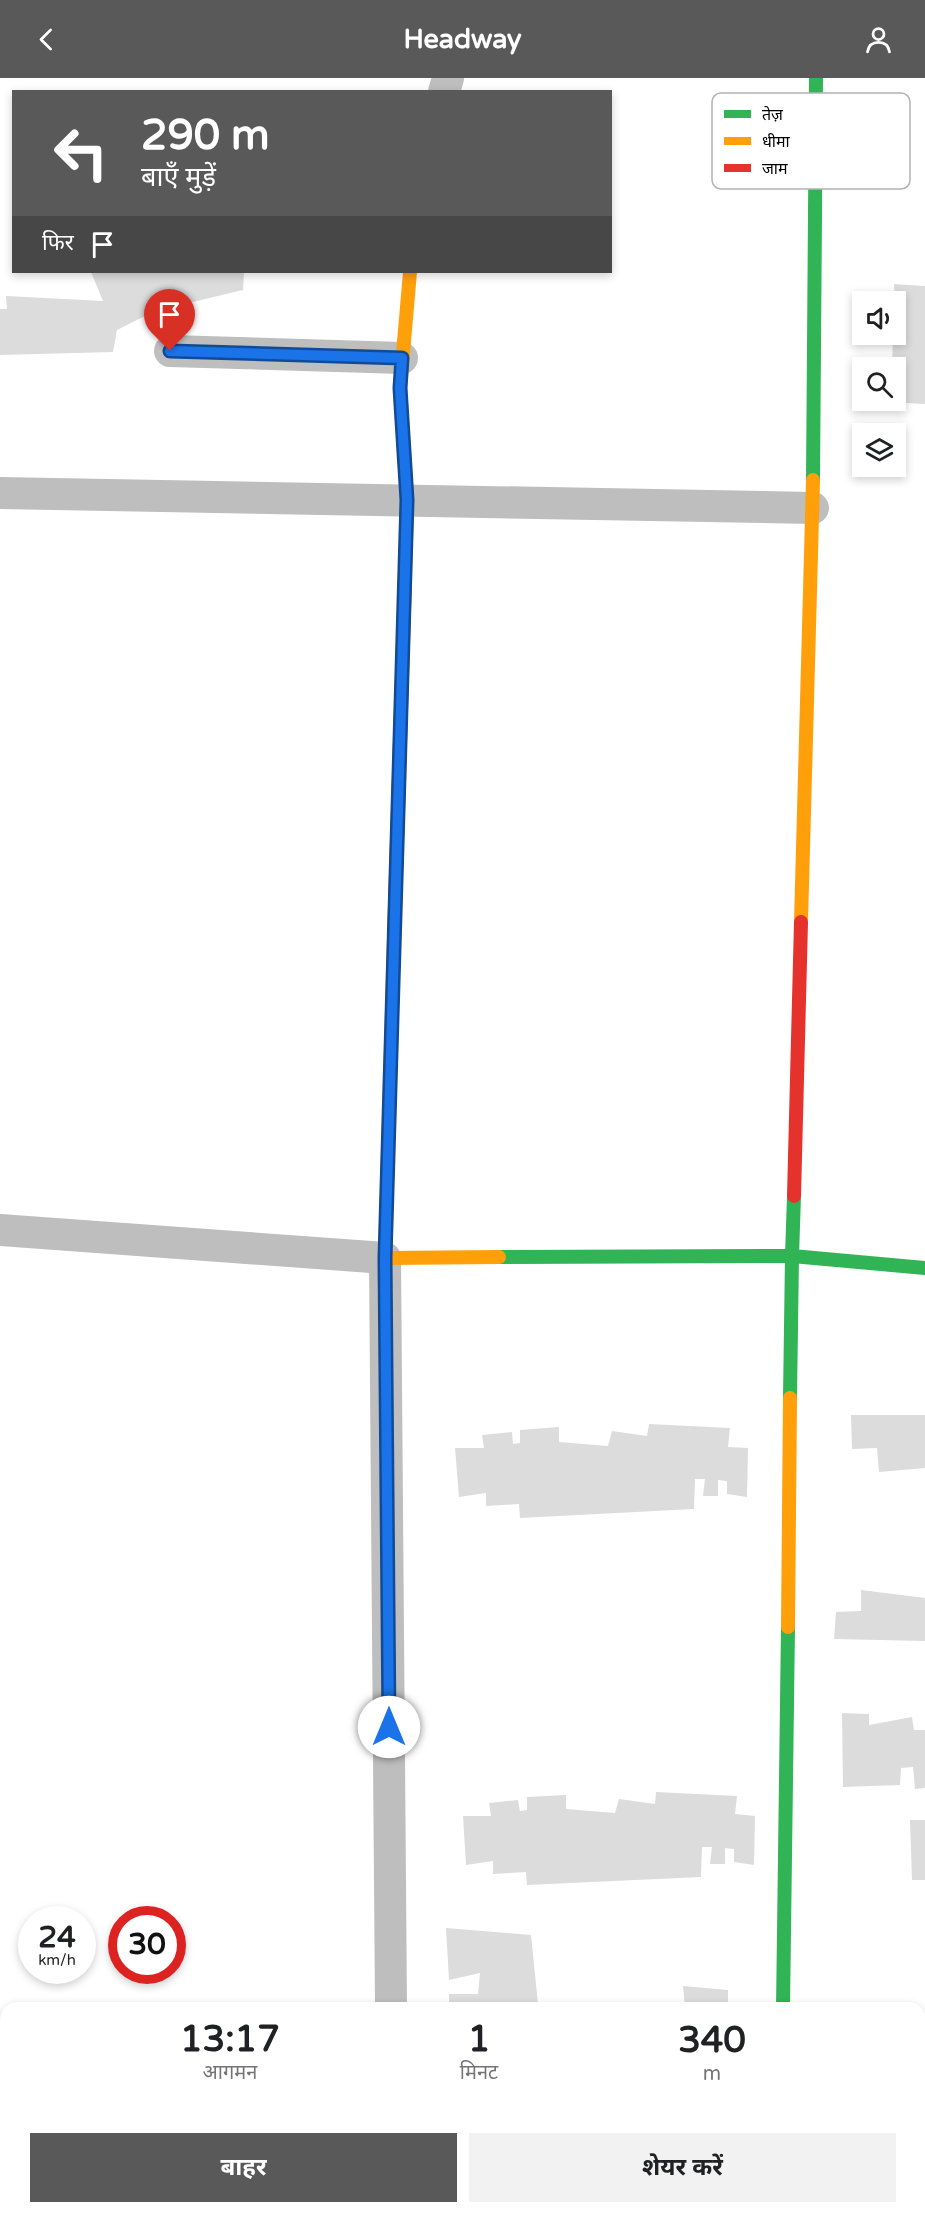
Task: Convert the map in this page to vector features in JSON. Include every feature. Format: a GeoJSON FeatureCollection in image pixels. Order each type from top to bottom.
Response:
{"type":"FeatureCollection","features":[{"type":"Feature","properties":{"kind":"street"},"geometry":{"type":"LineString","coordinates":[[816,78],[816,93]]}},
{"type":"Feature","properties":{"kind":"street"},"geometry":{"type":"LineString","coordinates":[[783,2002],[792,1256],[813,508],[815,189]]}},
{"type":"Feature","properties":{"kind":"street"},"geometry":{"type":"LineString","coordinates":[[391,2002],[385,1258],[407,500],[400,388],[410,273]]}},
{"type":"Feature","properties":{"kind":"street"},"geometry":{"type":"LineString","coordinates":[[170,351],[402,358]]}},
{"type":"Feature","properties":{"kind":"street"},"geometry":{"type":"LineString","coordinates":[[0,493],[813,508]]}},
{"type":"Feature","properties":{"kind":"street"},"geometry":{"type":"LineString","coordinates":[[0,1230],[385,1258],[792,1256],[925,1268]]}},
{"type":"Feature","properties":{"kind":"building"},"geometry":{"type":"Polygon","coordinates":[[[91,273],[244,273],[243,290],[155,311],[117,330],[113,352],[0,355],[0,309],[7,309],[6,296],[103,301],[91,273]]]}},
{"type":"Feature","properties":{"kind":"building"},"geometry":{"type":"Polygon","coordinates":[[[894,284],[925,286],[925,404],[906,403],[906,357],[892,357],[893,345],[906,345],[906,291],[894,291],[894,284]]]}},
{"type":"Feature","properties":{"kind":"building"},"geometry":{"type":"Polygon","coordinates":[[[851,1415],[925,1415],[925,1468],[879,1472],[877,1448],[852,1449],[851,1415]]]}},
{"type":"Feature","properties":{"kind":"building"},"geometry":{"type":"Polygon","coordinates":[[[649,1424],[730,1428],[728,1447],[748,1448],[747,1497],[727,1494],[727,1481],[718,1480],[718,1496],[703,1496],[705,1479],[695,1479],[694,1509],[520,1518],[519,1504],[486,1506],[486,1493],[459,1497],[455,1448],[484,1448],[482,1435],[512,1432],[513,1444],[520,1443],[520,1430],[559,1427],[559,1442],[608,1446],[612,1431],[647,1436],[649,1424]]]}},
{"type":"Feature","properties":{"kind":"building"},"geometry":{"type":"Polygon","coordinates":[[[861,1590],[925,1598],[925,1641],[834,1639],[836,1612],[861,1611],[861,1590]]]}},
{"type":"Feature","properties":{"kind":"building"},"geometry":{"type":"Polygon","coordinates":[[[842,1713],[869,1714],[869,1725],[912,1717],[914,1730],[925,1730],[925,1788],[915,1789],[913,1767],[901,1768],[900,1785],[843,1787],[842,1713]]]}},
{"type":"Feature","properties":{"kind":"building"},"geometry":{"type":"Polygon","coordinates":[[[656,1792],[737,1796],[735,1814],[755,1816],[754,1865],[734,1862],[734,1849],[725,1848],[725,1864],[710,1864],[712,1847],[702,1847],[701,1877],[527,1885],[526,1872],[493,1874],[493,1861],[466,1865],[463,1816],[491,1816],[489,1803],[518,1800],[520,1811],[527,1810],[527,1797],[566,1795],[566,1809],[615,1813],[619,1799],[655,1804],[656,1792]]]}},
{"type":"Feature","properties":{"kind":"building"},"geometry":{"type":"Polygon","coordinates":[[[910,1820],[925,1820],[925,1880],[912,1880],[910,1820]]]}},
{"type":"Feature","properties":{"kind":"building"},"geometry":{"type":"Polygon","coordinates":[[[446,1928],[531,1935],[538,2002],[449,2002],[449,1994],[478,1994],[480,1973],[449,1980],[446,1928]]]}},
{"type":"Feature","properties":{"kind":"building"},"geometry":{"type":"Polygon","coordinates":[[[683,1986],[728,1990],[728,2002],[684,2002],[683,1986]]]}},
{"type":"Feature","properties":{"kind":"traffic: fast"},"geometry":{"type":"LineString","coordinates":[[816,78],[816,93]]}},
{"type":"Feature","properties":{"kind":"traffic: fast"},"geometry":{"type":"LineString","coordinates":[[813,480],[815,189]]}},
{"type":"Feature","properties":{"kind":"traffic: fast"},"geometry":{"type":"LineString","coordinates":[[794,1196],[792,1256],[925,1268]]}},
{"type":"Feature","properties":{"kind":"traffic: fast"},"geometry":{"type":"LineString","coordinates":[[499,1257],[792,1256],[790,1398]]}},
{"type":"Feature","properties":{"kind":"traffic: fast"},"geometry":{"type":"LineString","coordinates":[[783,2002],[788,1627]]}},
{"type":"Feature","properties":{"kind":"traffic: slow"},"geometry":{"type":"LineString","coordinates":[[405,576],[407,500],[400,388],[410,273]]}},
{"type":"Feature","properties":{"kind":"traffic: slow"},"geometry":{"type":"LineString","coordinates":[[801,922],[813,480]]}},
{"type":"Feature","properties":{"kind":"traffic: slow"},"geometry":{"type":"LineString","coordinates":[[394,940],[385,1258],[499,1257]]}},
{"type":"Feature","properties":{"kind":"traffic: slow"},"geometry":{"type":"LineString","coordinates":[[788,1627],[790,1398]]}},
{"type":"Feature","properties":{"kind":"traffic: jam"},"geometry":{"type":"LineString","coordinates":[[394,940],[405,576]]}},
{"type":"Feature","properties":{"kind":"traffic: jam"},"geometry":{"type":"LineString","coordinates":[[794,1196],[801,922]]}},
{"type":"Feature","properties":{"kind":"route"},"geometry":{"type":"LineString","coordinates":[[170,351],[402,358],[400,388],[407,500],[385,1258],[389,1727]]}}]}
